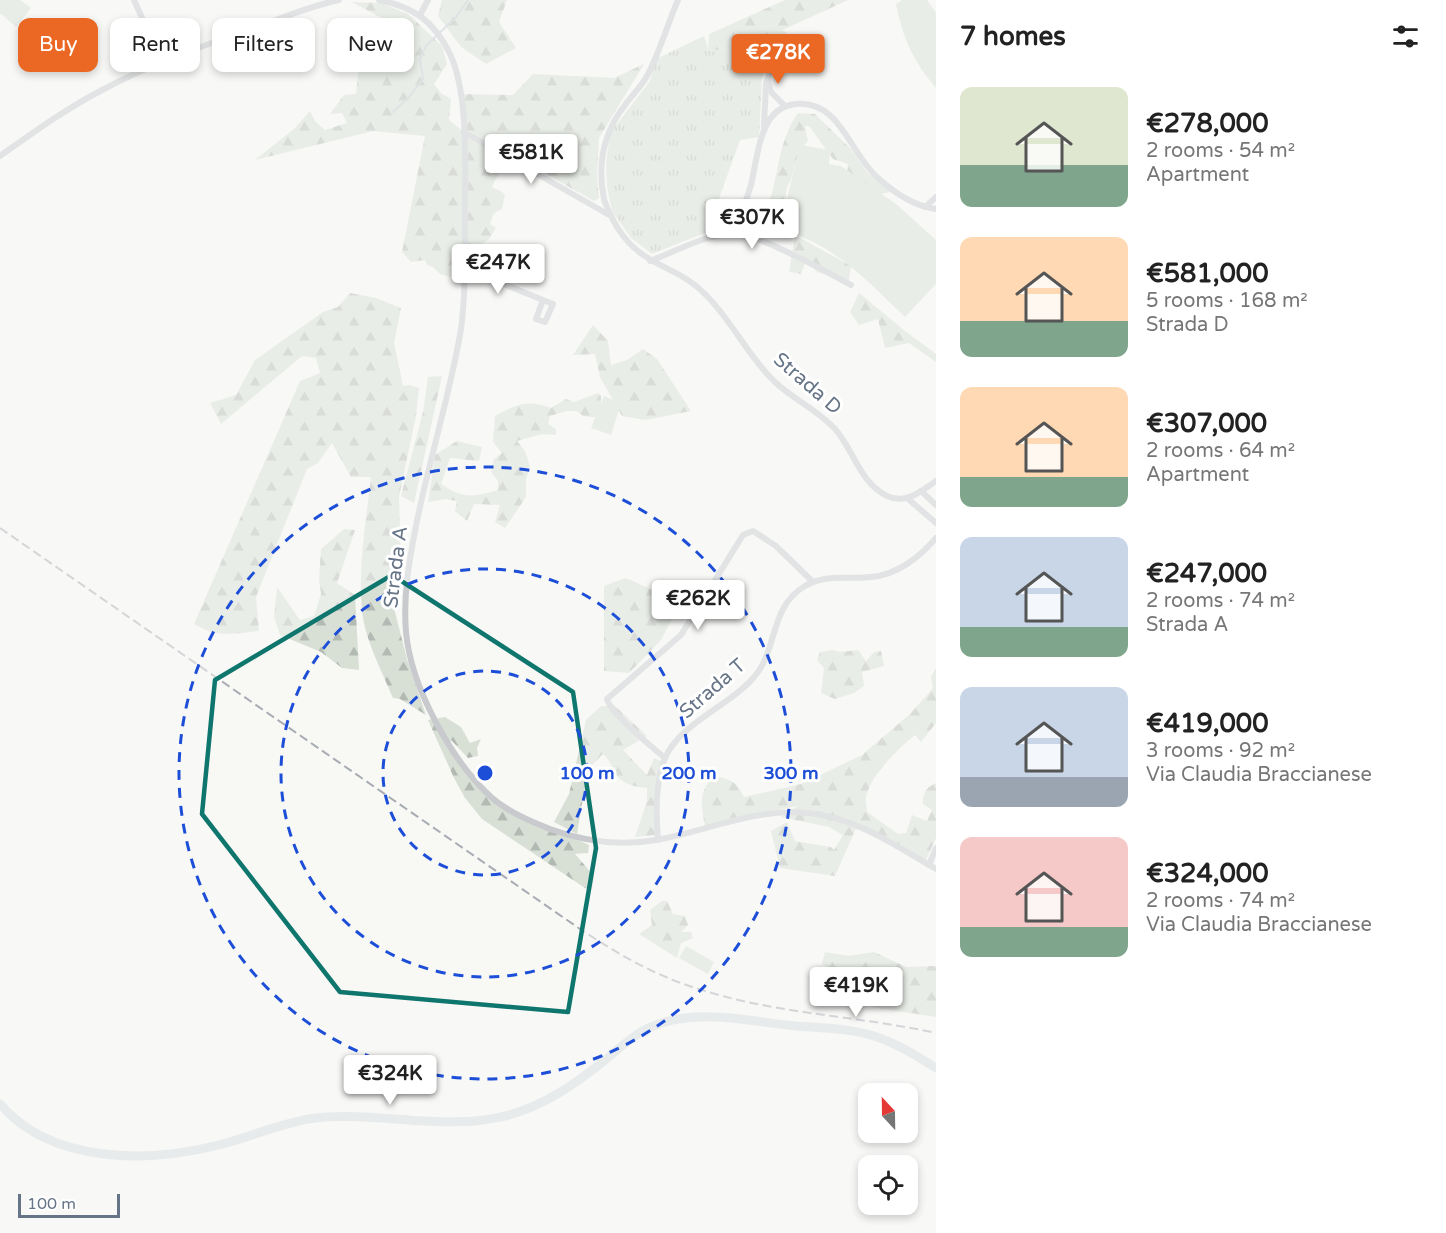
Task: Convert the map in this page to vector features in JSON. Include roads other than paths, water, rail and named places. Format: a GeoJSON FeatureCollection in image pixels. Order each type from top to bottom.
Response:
{"type":"FeatureCollection","features":[{"type":"Feature","properties":{"kind":"main road"},"geometry":{"type":"LineString","coordinates":[[0,1104],[16,1121],[48,1141],[78,1150],[109,1154],[157,1154],[210,1147],[315,1118],[344,1117],[439,1122],[482,1120],[521,1111],[559,1093],[575,1084],[646,1029],[676,1020],[706,1017],[857,1032],[888,1041],[936,1068]]}},
{"type":"Feature","properties":{"kind":"street"},"geometry":{"type":"LineString","coordinates":[[134,0],[143,18]]}},
{"type":"Feature","properties":{"kind":"street"},"geometry":{"type":"LineString","coordinates":[[200,48],[307,9],[339,0]]}},
{"type":"Feature","properties":{"kind":"street","name":"Strada A"},"geometry":{"type":"LineString","coordinates":[[379,0],[401,6],[420,15],[438,34],[451,55],[458,76],[464,132],[463,308],[457,348],[424,484],[407,575],[406,629],[417,681],[433,716],[456,753],[480,786],[514,813],[540,825],[582,839],[627,843],[658,840],[756,815],[784,812],[806,813],[836,818],[855,825],[936,869]]}},
{"type":"Feature","properties":{"kind":"street"},"geometry":{"type":"LineString","coordinates":[[420,15],[428,0]]}},
{"type":"Feature","properties":{"kind":"street","name":"Strada D"},"geometry":{"type":"LineString","coordinates":[[678,0],[648,74],[612,122],[605,137],[601,171],[604,198],[611,216],[627,243],[650,261],[682,277],[705,294],[774,382],[820,415],[836,430],[870,483],[891,497],[907,498]]}},
{"type":"Feature","properties":{"kind":"street"},"geometry":{"type":"LineString","coordinates":[[735,233],[750,189],[764,131],[769,94],[768,80],[774,61],[791,38]]}},
{"type":"Feature","properties":{"kind":"street"},"geometry":{"type":"LineString","coordinates":[[0,156],[93,95],[141,72]]}},
{"type":"Feature","properties":{"kind":"street"},"geometry":{"type":"LineString","coordinates":[[769,94],[784,105]]}},
{"type":"Feature","properties":{"kind":"street"},"geometry":{"type":"LineString","coordinates":[[764,131],[771,118],[784,105],[808,103],[826,112],[838,122],[859,156],[875,176],[907,200],[936,209]]}},
{"type":"Feature","properties":{"kind":"street","name":"Strada D"},"geometry":{"type":"LineString","coordinates":[[464,132],[611,216]]}},
{"type":"Feature","properties":{"kind":"street"},"geometry":{"type":"LineString","coordinates":[[925,207],[936,197]]}},
{"type":"Feature","properties":{"kind":"street"},"geometry":{"type":"LineString","coordinates":[[650,261],[711,237],[735,233],[753,237],[851,285]]}},
{"type":"Feature","properties":{"kind":"street"},"geometry":{"type":"LineString","coordinates":[[465,268],[543,300]]}},
{"type":"Feature","properties":{"kind":"street"},"geometry":{"type":"LineString","coordinates":[[936,481],[907,498],[936,523]]}},
{"type":"Feature","properties":{"kind":"street"},"geometry":{"type":"LineString","coordinates":[[921,491],[936,505]]}},
{"type":"Feature","properties":{"kind":"street"},"geometry":{"type":"LineString","coordinates":[[665,758],[639,736],[611,707],[607,699],[681,635],[742,537],[747,532],[753,531],[770,541],[813,582]]}},
{"type":"Feature","properties":{"kind":"street","name":"Strada T"},"geometry":{"type":"LineString","coordinates":[[658,840],[657,804],[665,758],[680,737],[736,694],[754,677],[766,656],[782,608],[796,592],[813,582],[835,576],[864,578],[884,575],[915,559],[936,538]]}},
{"type":"Feature","properties":{"kind":"street"},"geometry":{"type":"LineString","coordinates":[[929,865],[936,849]]}},
{"type":"Feature","properties":{"kind":"waterway"},"geometry":{"type":"LineString","coordinates":[[393,112],[423,79],[420,59],[426,46],[456,17],[468,0]]}},
{"type":"Feature","properties":{"kind":"railway"},"geometry":{"type":"LineString","coordinates":[[0,528],[580,929],[638,964],[685,985],[730,998],[789,1010],[878,1022],[936,1033]]}}]}
